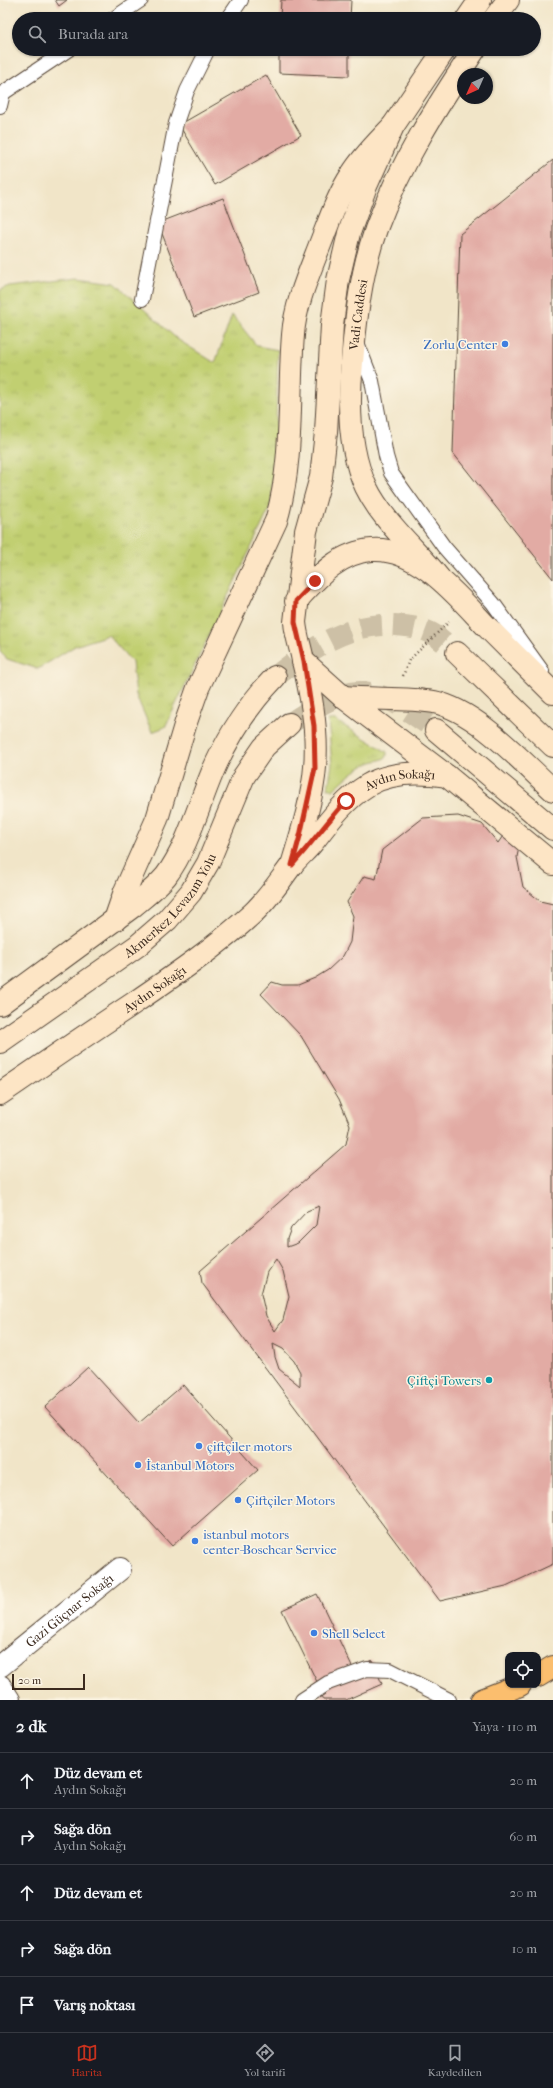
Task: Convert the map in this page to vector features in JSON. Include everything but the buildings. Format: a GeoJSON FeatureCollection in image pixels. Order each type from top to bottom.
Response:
{"type":"FeatureCollection","features":[{"type":"Feature","properties":{"kind":"main road"},"geometry":{"type":"LineString","coordinates":[[472,12],[480,0]]}},
{"type":"Feature","properties":{"kind":"main road"},"geometry":{"type":"LineString","coordinates":[[499,12],[508,0]]}},
{"type":"Feature","properties":{"kind":"main road"},"geometry":{"type":"LineString","coordinates":[[115,920],[157,819],[186,722],[198,688],[278,514],[288,446],[293,334],[299,305],[311,269],[339,198],[352,174],[393,126],[440,56]]}},
{"type":"Feature","properties":{"kind":"main road","name":"Vadi Caddesi"},"geometry":{"type":"LineString","coordinates":[[439,578],[420,555],[388,522],[374,503],[358,468],[351,425],[349,389],[359,296],[376,230],[392,190],[436,108],[469,56]]}},
{"type":"Feature","properties":{"kind":"main road","name":"Aydın Sokağı"},"geometry":{"type":"LineString","coordinates":[[292,865],[315,768],[314,726],[304,661],[295,622],[296,601],[306,531],[321,476],[326,432],[332,325],[338,280],[349,233],[366,186],[393,126]]}},
{"type":"Feature","properties":{"kind":"main road"},"geometry":{"type":"LineString","coordinates":[[296,601],[315,581],[336,563],[355,554],[372,550],[391,551],[416,562],[439,578],[553,693]]}},
{"type":"Feature","properties":{"kind":"main road"},"geometry":{"type":"LineString","coordinates":[[457,653],[553,746]]}},
{"type":"Feature","properties":{"kind":"main road"},"geometry":{"type":"LineString","coordinates":[[304,661],[343,697],[447,776],[553,864]]}},
{"type":"Feature","properties":{"kind":"main road","name":"Akmerkez Levazım Yolu"},"geometry":{"type":"LineString","coordinates":[[0,1004],[115,920],[150,893],[166,876],[178,856],[217,763],[231,735],[245,712],[275,677]]}},
{"type":"Feature","properties":{"kind":"main road"},"geometry":{"type":"LineString","coordinates":[[343,697],[434,702],[463,713],[487,730],[553,790]]}},
{"type":"Feature","properties":{"kind":"main road","name":"Akmerkez Levazım Yolu"},"geometry":{"type":"LineString","coordinates":[[0,1042],[137,946],[167,920],[191,892],[208,863],[244,776],[264,747],[289,724]]}},
{"type":"Feature","properties":{"kind":"main road"},"geometry":{"type":"LineString","coordinates":[[436,730],[553,829]]}},
{"type":"Feature","properties":{"kind":"main road","name":"Aydın Sokağı"},"geometry":{"type":"LineString","coordinates":[[0,1094],[180,972],[254,912],[274,891],[292,865],[312,844],[331,817],[346,801],[368,785],[389,777],[419,772],[447,776]]}},
{"type":"Feature","properties":{"kind":"main road"},"geometry":{"type":"LineString","coordinates":[[541,1673],[553,1661]]}},
{"type":"Feature","properties":{"kind":"main road"},"geometry":{"type":"LineString","coordinates":[[541,1674],[553,1667]]}},
{"type":"Feature","properties":{"kind":"main road"},"geometry":{"type":"LineString","coordinates":[[541,1675],[553,1671]]}},
{"type":"Feature","properties":{"kind":"main road"},"geometry":{"type":"LineString","coordinates":[[482,1700],[512,1688]]}},
{"type":"Feature","properties":{"kind":"street","name":"Gazi Güçnar Sokağı"},"geometry":{"type":"LineString","coordinates":[[0,1666],[120,1570]]}},
{"type":"Feature","properties":{"kind":"street"},"geometry":{"type":"LineString","coordinates":[[0,1686],[9,1700]]}},
{"type":"Feature","properties":{"kind":"lane"},"geometry":{"type":"LineString","coordinates":[[123,12],[141,0]]}},
{"type":"Feature","properties":{"kind":"lane"},"geometry":{"type":"LineString","coordinates":[[232,12],[240,0]]}},
{"type":"Feature","properties":{"kind":"lane"},"geometry":{"type":"LineString","coordinates":[[0,106],[3,93],[58,56]]}},
{"type":"Feature","properties":{"kind":"lane"},"geometry":{"type":"LineString","coordinates":[[142,299],[176,123],[187,91],[204,56]]}},
{"type":"Feature","properties":{"kind":"lane"},"geometry":{"type":"LineString","coordinates":[[354,334],[372,381],[386,456],[391,473],[444,547],[493,603],[519,637],[553,688]]}},
{"type":"Feature","properties":{"kind":"lane"},"geometry":{"type":"LineString","coordinates":[[302,1700],[328,1683],[367,1669],[390,1670],[449,1700]]}},
{"type":"Feature","properties":{"kind":"path"},"geometry":{"type":"LineString","coordinates":[[402,678],[408,660],[450,620],[445,615]]}},
{"type":"Feature","properties":{"kind":"green space"},"geometry":{"type":"Polygon","coordinates":[[[78,278],[115,283],[177,339],[215,363],[232,315],[257,346],[278,350],[275,456],[271,506],[165,727],[152,732],[136,695],[132,662],[108,635],[75,646],[38,669],[7,659],[0,652],[0,290],[10,286],[78,278]]]}},
{"type":"Feature","properties":{"kind":"green space"},"geometry":{"type":"Polygon","coordinates":[[[328,720],[335,720],[387,752],[387,756],[385,758],[359,768],[333,790],[328,788],[332,764],[328,720]]]}},
{"type":"Feature","properties":{"kind":"tunnel"},"geometry":{"type":"LineString","coordinates":[[275,677],[316,647],[330,639],[361,628],[378,625],[400,625],[421,629],[436,636],[457,653]]}},
{"type":"Feature","properties":{"kind":"tunnel"},"geometry":{"type":"LineString","coordinates":[[289,724],[331,699],[348,693],[363,692],[378,695],[395,702],[436,730]]}},
{"type":"Feature","properties":{"kind":"place","name":"Zorlu Center"},"geometry":{"type":"Point","coordinates":[505,344]}},
{"type":"Feature","properties":{"kind":"place","name":"Çiftçi Towers"},"geometry":{"type":"Point","coordinates":[489,1380]}},
{"type":"Feature","properties":{"kind":"place","name":"çiftçiler motors"},"geometry":{"type":"Point","coordinates":[199,1446]}},
{"type":"Feature","properties":{"kind":"place","name":"İstanbul Motors"},"geometry":{"type":"Point","coordinates":[138,1465]}},
{"type":"Feature","properties":{"kind":"place","name":"Çiftçiler Motors"},"geometry":{"type":"Point","coordinates":[238,1500]}},
{"type":"Feature","properties":{"kind":"place","name":"istanbul motors center-Boschcar Service"},"geometry":{"type":"Point","coordinates":[195,1541]}},
{"type":"Feature","properties":{"kind":"place","name":"Shell Select"},"geometry":{"type":"Point","coordinates":[314,1633]}},
{"type":"Feature","properties":{"kind":"route"},"geometry":{"type":"LineString","coordinates":[[315,581],[296,601],[296,637],[304,661],[316,747],[312,786],[292,865],[312,844],[331,817],[346,801]]}}]}
